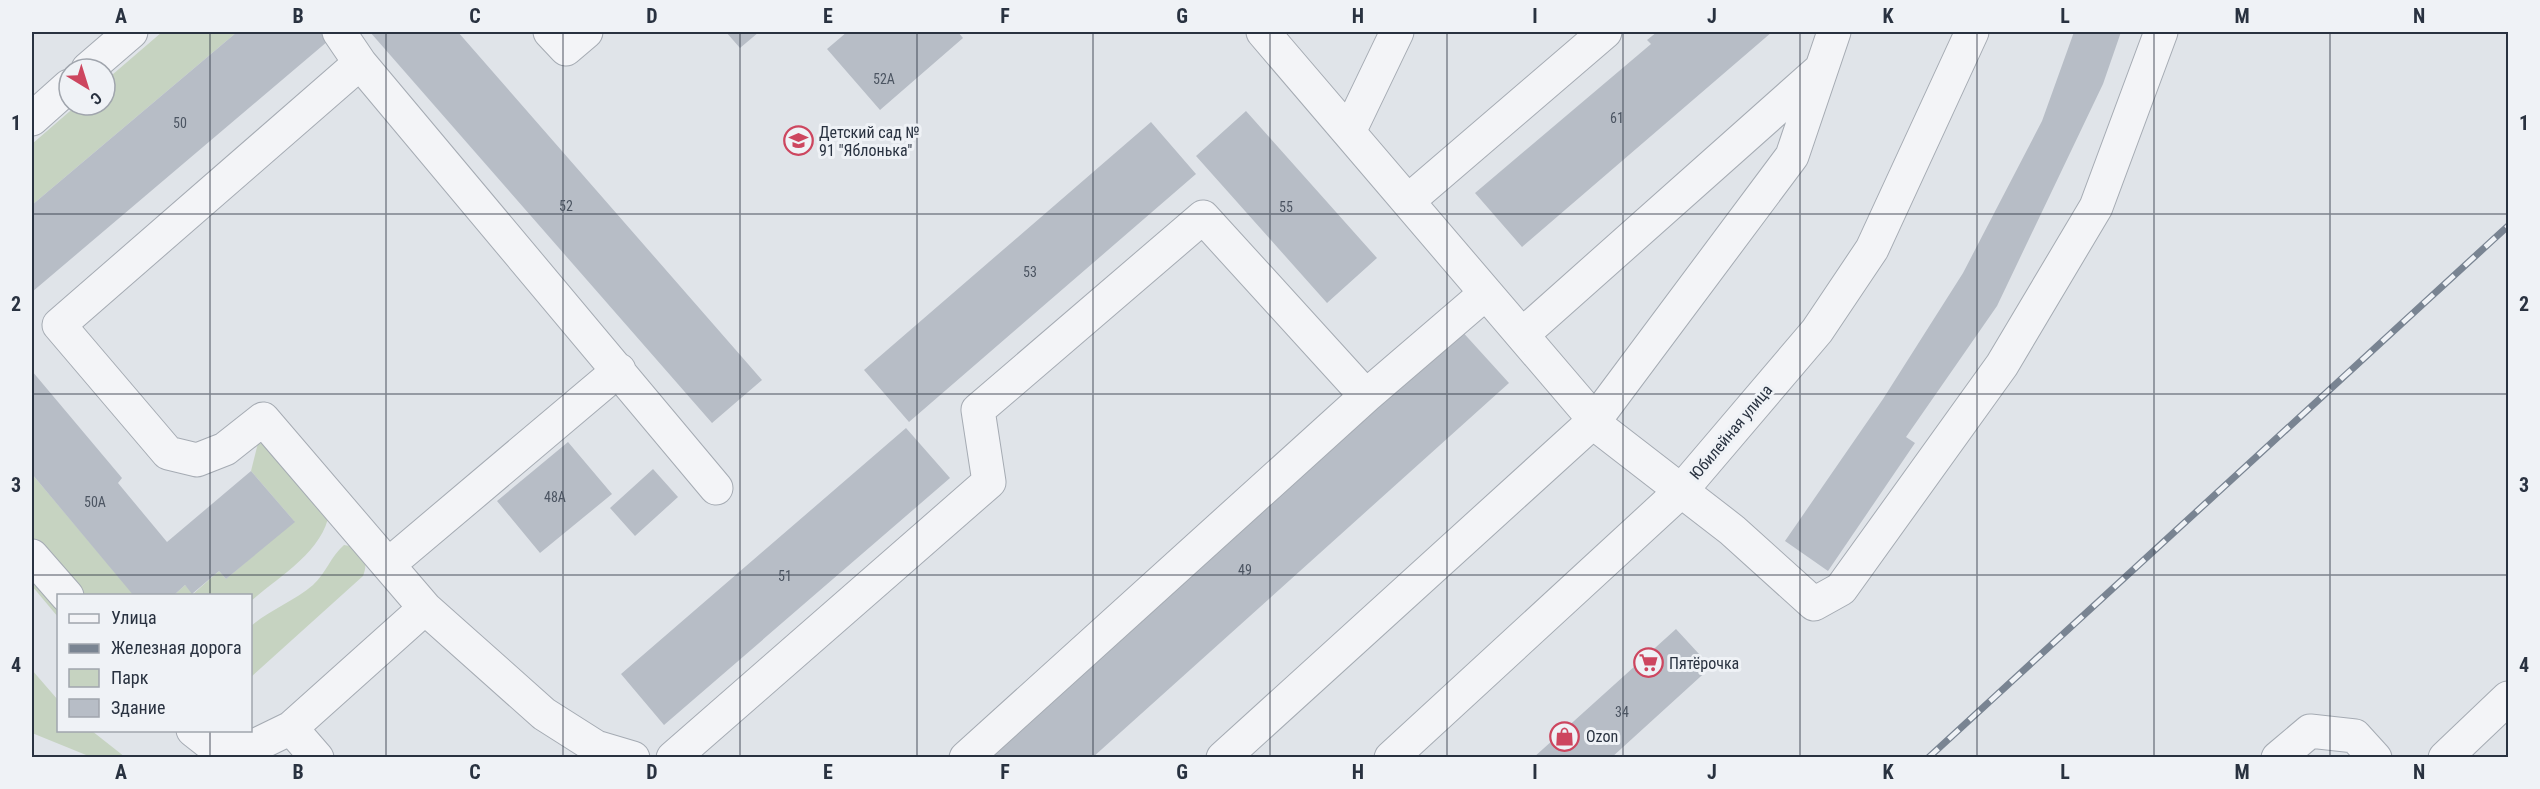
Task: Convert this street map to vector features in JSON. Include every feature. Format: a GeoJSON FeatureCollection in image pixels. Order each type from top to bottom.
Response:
{"type":"FeatureCollection","features":[{"type":"Feature","properties":{"kind":"street"},"geometry":{"type":"LineString","coordinates":[[102,57],[131,32]]}},
{"type":"Feature","properties":{"kind":"street"},"geometry":{"type":"LineString","coordinates":[[339,32],[360,63],[716,488]]}},
{"type":"Feature","properties":{"kind":"street"},"geometry":{"type":"LineString","coordinates":[[550,32],[566,49],[586,32]]}},
{"type":"Feature","properties":{"kind":"street"},"geometry":{"type":"LineString","coordinates":[[1263,32],[1604,431],[1732,530],[1814,604],[1841,589],[2002,365],[2096,207],[2161,32]]}},
{"type":"Feature","properties":{"kind":"street"},"geometry":{"type":"LineString","coordinates":[[1349,132],[1397,32]]}},
{"type":"Feature","properties":{"kind":"street"},"geometry":{"type":"LineString","coordinates":[[1408,201],[1605,32]]}},
{"type":"Feature","properties":{"kind":"street"},"geometry":{"type":"LineString","coordinates":[[1223,758],[1595,420],[1792,156],[1834,32]]}},
{"type":"Feature","properties":{"kind":"street","name":"Юбилейная улица"},"geometry":{"type":"LineString","coordinates":[[1391,758],[1680,492],[1816,331],[1872,249],[1972,32]]}},
{"type":"Feature","properties":{"kind":"street"},"geometry":{"type":"LineString","coordinates":[[360,63],[59,325],[168,453],[197,460],[225,449],[263,419],[425,608],[544,714],[596,747],[633,758]]}},
{"type":"Feature","properties":{"kind":"street"},"geometry":{"type":"LineString","coordinates":[[1522,335],[1822,68]]}},
{"type":"Feature","properties":{"kind":"street"},"geometry":{"type":"LineString","coordinates":[[34,111],[57,95]]}},
{"type":"Feature","properties":{"kind":"street"},"geometry":{"type":"LineString","coordinates":[[673,758],[989,483],[978,410],[1203,217],[1366,396]]}},
{"type":"Feature","properties":{"kind":"street"},"geometry":{"type":"LineString","coordinates":[[966,758],[1366,396],[1486,293]]}},
{"type":"Feature","properties":{"kind":"street"},"geometry":{"type":"LineString","coordinates":[[388,565],[619,370]]}},
{"type":"Feature","properties":{"kind":"street"},"geometry":{"type":"LineString","coordinates":[[32,556],[65,594]]}},
{"type":"Feature","properties":{"kind":"street"},"geometry":{"type":"LineString","coordinates":[[196,732],[212,745],[252,747],[291,728],[425,608]]}},
{"type":"Feature","properties":{"kind":"street"},"geometry":{"type":"LineString","coordinates":[[2445,758],[2508,698]]}},
{"type":"Feature","properties":{"kind":"street"},"geometry":{"type":"LineString","coordinates":[[291,728],[317,758]]}},
{"type":"Feature","properties":{"kind":"street"},"geometry":{"type":"LineString","coordinates":[[2278,758],[2310,731],[2355,736],[2375,758]]}},
{"type":"Feature","properties":{"kind":"green space"},"geometry":{"type":"Polygon","coordinates":[[[162,32],[237,32],[32,205],[32,144],[63,117],[117,117],[117,71],[162,32]]]}},
{"type":"Feature","properties":{"kind":"green space"},"geometry":{"type":"Polygon","coordinates":[[[258,443],[278,445],[329,513],[325,527],[318,540],[298,563],[252,600],[252,594],[193,594],[219,571],[226,579],[294,521],[251,471],[258,443]]]}},
{"type":"Feature","properties":{"kind":"green space"},"geometry":{"type":"Polygon","coordinates":[[[32,474],[133,594],[57,594],[57,616],[32,586],[32,474]]]}},
{"type":"Feature","properties":{"kind":"green space"},"geometry":{"type":"Polygon","coordinates":[[[344,545],[356,547],[365,560],[363,576],[252,676],[252,625],[313,585],[344,545]]]}},
{"type":"Feature","properties":{"kind":"green space"},"geometry":{"type":"Polygon","coordinates":[[[185,585],[193,594],[175,594],[185,585]]]}},
{"type":"Feature","properties":{"kind":"green space"},"geometry":{"type":"Polygon","coordinates":[[[32,670],[57,699],[57,732],[93,732],[125,757],[91,757],[32,733],[32,670]]]}},
{"type":"Feature","properties":{"kind":"building"},"geometry":{"type":"Polygon","coordinates":[[[237,32],[320,32],[328,41],[32,292],[32,205],[237,32]]]}},
{"type":"Feature","properties":{"kind":"building"},"geometry":{"type":"Polygon","coordinates":[[[370,32],[458,32],[762,380],[712,423],[370,32]]]}},
{"type":"Feature","properties":{"kind":"building"},"geometry":{"type":"Polygon","coordinates":[[[726,32],[759,32],[740,48],[726,32]]]}},
{"type":"Feature","properties":{"kind":"building"},"geometry":{"type":"Polygon","coordinates":[[[847,32],[958,32],[963,38],[880,110],[827,49],[847,32]]]}},
{"type":"Feature","properties":{"kind":"building"},"geometry":{"type":"Polygon","coordinates":[[[1657,32],[1772,32],[1522,247],[1475,193],[1651,44],[1647,40],[1657,32]]]}},
{"type":"Feature","properties":{"kind":"building"},"geometry":{"type":"Polygon","coordinates":[[[2074,32],[2121,32],[2103,84],[1997,306],[1906,437],[1915,443],[1828,571],[1785,541],[1883,399],[1963,273],[2042,121],[2074,32]]]}},
{"type":"Feature","properties":{"kind":"building"},"geometry":{"type":"Polygon","coordinates":[[[1246,111],[1377,258],[1327,303],[1196,156],[1246,111]]]}},
{"type":"Feature","properties":{"kind":"building"},"geometry":{"type":"Polygon","coordinates":[[[1151,122],[1196,174],[909,422],[864,370],[1151,122]]]}},
{"type":"Feature","properties":{"kind":"building"},"geometry":{"type":"Polygon","coordinates":[[[1459,328],[1509,383],[1092,758],[981,758],[1459,328]]]}},
{"type":"Feature","properties":{"kind":"building"},"geometry":{"type":"Polygon","coordinates":[[[32,371],[122,478],[118,483],[167,542],[251,471],[295,522],[226,579],[219,571],[192,594],[185,585],[175,594],[132,594],[32,474],[32,371]]]}},
{"type":"Feature","properties":{"kind":"building"},"geometry":{"type":"Polygon","coordinates":[[[906,428],[950,478],[664,725],[621,674],[906,428]]]}},
{"type":"Feature","properties":{"kind":"building"},"geometry":{"type":"Polygon","coordinates":[[[568,442],[612,494],[540,553],[497,501],[568,442]]]}},
{"type":"Feature","properties":{"kind":"building"},"geometry":{"type":"Polygon","coordinates":[[[653,469],[678,497],[635,536],[610,508],[653,469]]]}},
{"type":"Feature","properties":{"kind":"building"},"geometry":{"type":"Polygon","coordinates":[[[1676,629],[1711,667],[1611,758],[1533,758],[1676,629]]]}},
{"type":"Feature","properties":{"kind":"railway"},"geometry":{"type":"LineString","coordinates":[[1928,758],[2508,226]]}},
{"type":"Feature","properties":{"kind":"place","name":"Детский сад № 91 \"Яблонька\""},"geometry":{"type":"Point","coordinates":[798,141]}},
{"type":"Feature","properties":{"kind":"place","name":"Пятёрочка"},"geometry":{"type":"Point","coordinates":[1648,663]}},
{"type":"Feature","properties":{"kind":"place","name":"Ozon"},"geometry":{"type":"Point","coordinates":[1565,736]}}]}
